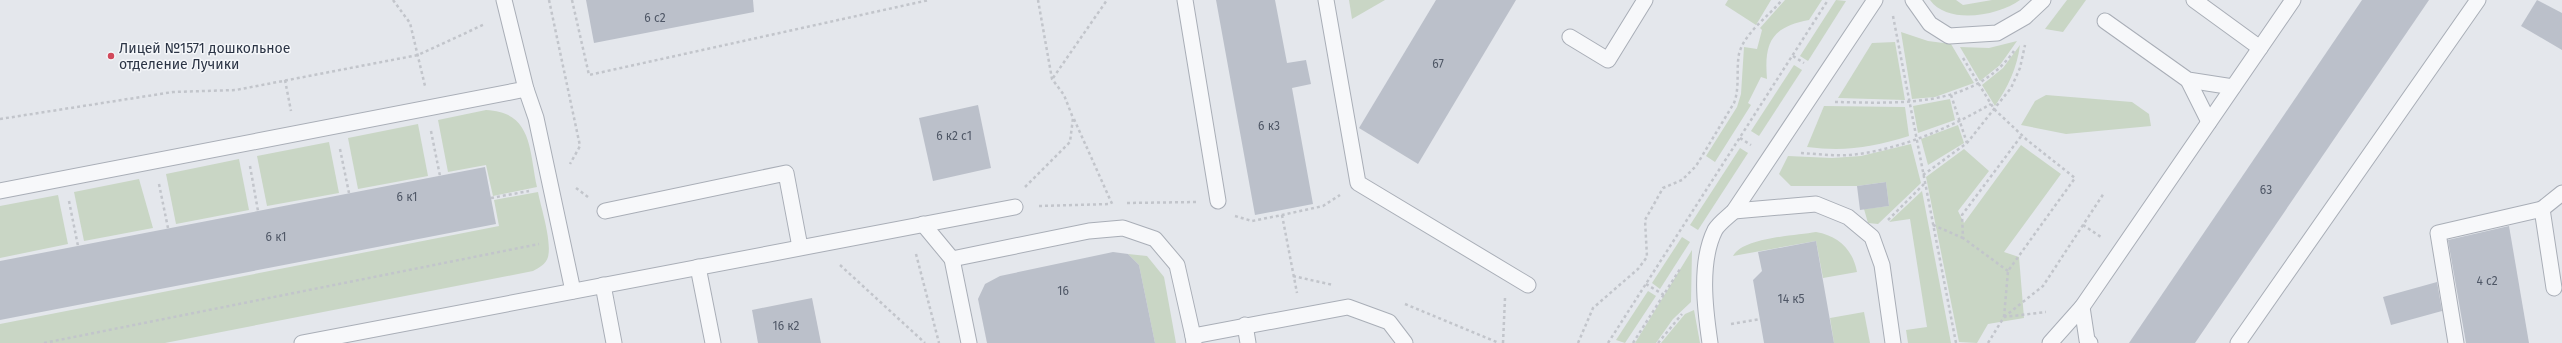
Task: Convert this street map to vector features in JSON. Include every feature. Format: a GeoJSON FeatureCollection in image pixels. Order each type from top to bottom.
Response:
{"type":"FeatureCollection","features":[{"type":"Feature","properties":{"kind":"lane"},"geometry":{"type":"LineString","coordinates":[[1185,0],[1218,201]]}},
{"type":"Feature","properties":{"kind":"lane"},"geometry":{"type":"LineString","coordinates":[[1326,0],[1358,183],[1528,285]]}},
{"type":"Feature","properties":{"kind":"lane"},"geometry":{"type":"LineString","coordinates":[[1570,37],[1608,60],[1645,0]]}},
{"type":"Feature","properties":{"kind":"lane"},"geometry":{"type":"LineString","coordinates":[[1709,336],[1704,303],[1706,266],[1715,230],[1734,210],[1875,0]]}},
{"type":"Feature","properties":{"kind":"lane"},"geometry":{"type":"LineString","coordinates":[[1913,0],[1930,24],[1949,36],[1997,33],[2025,17],[2043,0]]}},
{"type":"Feature","properties":{"kind":"lane"},"geometry":{"type":"LineString","coordinates":[[2194,0],[2260,48]]}},
{"type":"Feature","properties":{"kind":"lane"},"geometry":{"type":"LineString","coordinates":[[2050,343],[2082,307],[2293,0]]}},
{"type":"Feature","properties":{"kind":"lane"},"geometry":{"type":"LineString","coordinates":[[2238,343],[2478,0]]}},
{"type":"Feature","properties":{"kind":"lane"},"geometry":{"type":"LineString","coordinates":[[506,7],[526,89],[557,182],[562,239],[573,291]]}},
{"type":"Feature","properties":{"kind":"lane"},"geometry":{"type":"LineString","coordinates":[[2105,21],[2188,80],[2233,87]]}},
{"type":"Feature","properties":{"kind":"lane"},"geometry":{"type":"LineString","coordinates":[[2188,80],[2209,122]]}},
{"type":"Feature","properties":{"kind":"lane"},"geometry":{"type":"LineString","coordinates":[[0,191],[526,89]]}},
{"type":"Feature","properties":{"kind":"lane"},"geometry":{"type":"LineString","coordinates":[[605,211],[786,172],[800,248]]}},
{"type":"Feature","properties":{"kind":"lane"},"geometry":{"type":"LineString","coordinates":[[2456,343],[2438,233],[2542,209],[2562,193]]}},
{"type":"Feature","properties":{"kind":"lane"},"geometry":{"type":"LineString","coordinates":[[1734,210],[1816,204],[1848,217],[1872,237],[1882,265],[1893,343]]}},
{"type":"Feature","properties":{"kind":"lane"},"geometry":{"type":"LineString","coordinates":[[302,343],[369,337],[603,285],[916,225],[1015,208]]}},
{"type":"Feature","properties":{"kind":"lane"},"geometry":{"type":"LineString","coordinates":[[2542,209],[2554,288]]}},
{"type":"Feature","properties":{"kind":"lane"},"geometry":{"type":"LineString","coordinates":[[916,225],[952,259],[969,343]]}},
{"type":"Feature","properties":{"kind":"lane"},"geometry":{"type":"LineString","coordinates":[[952,259],[1088,231],[1123,228],[1155,239],[1177,265],[1193,340],[1245,325],[1348,307],[1389,322],[1406,343]]}},
{"type":"Feature","properties":{"kind":"lane"},"geometry":{"type":"LineString","coordinates":[[698,267],[713,343]]}},
{"type":"Feature","properties":{"kind":"lane"},"geometry":{"type":"LineString","coordinates":[[603,285],[614,343]]}},
{"type":"Feature","properties":{"kind":"lane"},"geometry":{"type":"LineString","coordinates":[[2082,307],[2087,340],[2090,343]]}},
{"type":"Feature","properties":{"kind":"lane"},"geometry":{"type":"LineString","coordinates":[[1245,325],[1248,343]]}},
{"type":"Feature","properties":{"kind":"path"},"geometry":{"type":"LineString","coordinates":[[393,0],[410,23],[429,108],[440,176]]}},
{"type":"Feature","properties":{"kind":"path"},"geometry":{"type":"LineString","coordinates":[[549,0],[580,146],[557,182],[605,211]]}},
{"type":"Feature","properties":{"kind":"path"},"geometry":{"type":"LineString","coordinates":[[572,0],[588,75],[929,0]]}},
{"type":"Feature","properties":{"kind":"path"},"geometry":{"type":"LineString","coordinates":[[1038,0],[1052,79],[1064,95],[1112,203]]}},
{"type":"Feature","properties":{"kind":"path"},"geometry":{"type":"LineString","coordinates":[[1052,79],[1107,0]]}},
{"type":"Feature","properties":{"kind":"path"},"geometry":{"type":"LineString","coordinates":[[1578,343],[1593,308],[1638,269],[1647,257],[1645,220],[1650,208],[1663,188],[1682,180],[1696,166],[1734,103],[1738,92],[1739,53],[1745,40],[1782,0]]}},
{"type":"Feature","properties":{"kind":"path"},"geometry":{"type":"LineString","coordinates":[[1610,343],[1646,284],[1828,0]]}},
{"type":"Feature","properties":{"kind":"path"},"geometry":{"type":"LineString","coordinates":[[0,118],[173,92],[236,90],[418,55],[506,7]]}},
{"type":"Feature","properties":{"kind":"path"},"geometry":{"type":"LineString","coordinates":[[1893,15],[1915,139],[1956,343]]}},
{"type":"Feature","properties":{"kind":"path"},"geometry":{"type":"LineString","coordinates":[[1806,102],[1909,103],[1951,95],[1979,84],[1995,74],[2018,45],[2025,17]]}},
{"type":"Feature","properties":{"kind":"path"},"geometry":{"type":"LineString","coordinates":[[1923,175],[1967,143],[2010,88],[2020,68],[2028,31],[2025,17]]}},
{"type":"Feature","properties":{"kind":"path"},"geometry":{"type":"LineString","coordinates":[[1949,36],[1994,109],[2022,135],[2075,178],[2008,271],[2004,317]]}},
{"type":"Feature","properties":{"kind":"path"},"geometry":{"type":"LineString","coordinates":[[285,80],[296,134]]}},
{"type":"Feature","properties":{"kind":"path"},"geometry":{"type":"LineString","coordinates":[[1951,95],[1967,143]]}},
{"type":"Feature","properties":{"kind":"path"},"geometry":{"type":"LineString","coordinates":[[1776,146],[1797,153],[1850,155],[1884,149],[1960,122],[1991,104]]}},
{"type":"Feature","properties":{"kind":"path"},"geometry":{"type":"LineString","coordinates":[[1015,208],[1020,192],[1070,142],[1073,118]]}},
{"type":"Feature","properties":{"kind":"path"},"geometry":{"type":"LineString","coordinates":[[336,126],[349,193]]}},
{"type":"Feature","properties":{"kind":"path"},"geometry":{"type":"LineString","coordinates":[[1963,238],[1962,215],[2022,135]]}},
{"type":"Feature","properties":{"kind":"path"},"geometry":{"type":"LineString","coordinates":[[246,144],[258,211]]}},
{"type":"Feature","properties":{"kind":"path"},"geometry":{"type":"LineString","coordinates":[[155,161],[168,228]]}},
{"type":"Feature","properties":{"kind":"path"},"geometry":{"type":"LineString","coordinates":[[65,179],[78,246]]}},
{"type":"Feature","properties":{"kind":"path"},"geometry":{"type":"LineString","coordinates":[[1218,201],[1239,219],[1252,221],[1323,206],[1358,183]]}},
{"type":"Feature","properties":{"kind":"path"},"geometry":{"type":"LineString","coordinates":[[1872,237],[1924,184]]}},
{"type":"Feature","properties":{"kind":"path"},"geometry":{"type":"LineString","coordinates":[[1988,343],[2004,317],[2043,286],[2104,193]]}},
{"type":"Feature","properties":{"kind":"path"},"geometry":{"type":"LineString","coordinates":[[491,198],[506,195]]}},
{"type":"Feature","properties":{"kind":"path"},"geometry":{"type":"LineString","coordinates":[[1282,215],[1301,315]]}},
{"type":"Feature","properties":{"kind":"path"},"geometry":{"type":"LineString","coordinates":[[916,225],[939,343]]}},
{"type":"Feature","properties":{"kind":"path"},"geometry":{"type":"LineString","coordinates":[[1933,225],[1963,238],[2008,271]]}},
{"type":"Feature","properties":{"kind":"path"},"geometry":{"type":"LineString","coordinates":[[2083,225],[2100,237]]}},
{"type":"Feature","properties":{"kind":"path"},"geometry":{"type":"LineString","coordinates":[[44,343],[562,239]]}},
{"type":"Feature","properties":{"kind":"path"},"geometry":{"type":"LineString","coordinates":[[818,244],[925,343]]}},
{"type":"Feature","properties":{"kind":"path"},"geometry":{"type":"LineString","coordinates":[[1503,343],[1506,271]]}},
{"type":"Feature","properties":{"kind":"path"},"geometry":{"type":"LineString","coordinates":[[1646,284],[1664,295]]}},
{"type":"Feature","properties":{"kind":"path"},"geometry":{"type":"LineString","coordinates":[[1404,303],[1499,343]]}},
{"type":"Feature","properties":{"kind":"path"},"geometry":{"type":"LineString","coordinates":[[1658,343],[1675,320],[1694,304],[1704,303]]}},
{"type":"Feature","properties":{"kind":"path"},"geometry":{"type":"LineString","coordinates":[[2004,317],[2082,307]]}},
{"type":"Feature","properties":{"kind":"path"},"geometry":{"type":"LineString","coordinates":[[1709,336],[1760,319]]}},
{"type":"Feature","properties":{"kind":"green space"},"geometry":{"type":"Polygon","coordinates":[[[1349,0],[1385,0],[1352,19],[1349,0]]]}},
{"type":"Feature","properties":{"kind":"green space"},"geometry":{"type":"Polygon","coordinates":[[[1728,0],[1771,0],[1756,25],[1725,5],[1728,0]]]}},
{"type":"Feature","properties":{"kind":"green space"},"geometry":{"type":"Polygon","coordinates":[[[1785,0],[1822,0],[1809,20],[1786,27],[1778,32],[1773,39],[1769,46],[1767,56],[1767,79],[1761,77],[1748,103],[1751,105],[1715,162],[1706,156],[1737,107],[1741,94],[1744,47],[1757,49],[1762,30],[1760,28],[1785,0]]]}},
{"type":"Feature","properties":{"kind":"green space"},"geometry":{"type":"Polygon","coordinates":[[[1836,0],[1846,1],[1808,61],[1800,56],[1836,0]]]}},
{"type":"Feature","properties":{"kind":"green space"},"geometry":{"type":"Polygon","coordinates":[[[1930,0],[1956,0],[1963,5],[1992,0],[2020,0],[2011,6],[1987,14],[1961,15],[1949,13],[1938,8],[1930,0]]]}},
{"type":"Feature","properties":{"kind":"green space"},"geometry":{"type":"Polygon","coordinates":[[[2067,0],[2086,0],[2063,32],[2045,29],[2067,0]]]}},
{"type":"Feature","properties":{"kind":"green space"},"geometry":{"type":"Polygon","coordinates":[[[1901,32],[1928,41],[1951,44],[1974,83],[1935,97],[1912,99],[1901,32]]]}},
{"type":"Feature","properties":{"kind":"green space"},"geometry":{"type":"Polygon","coordinates":[[[2017,41],[2000,65],[1980,81],[1960,47],[1989,48],[2017,41]]]}},
{"type":"Feature","properties":{"kind":"green space"},"geometry":{"type":"Polygon","coordinates":[[[1895,42],[1905,100],[1838,98],[1872,43],[1895,42]]]}},
{"type":"Feature","properties":{"kind":"green space"},"geometry":{"type":"Polygon","coordinates":[[[2020,45],[2017,62],[2011,77],[1995,106],[1982,85],[2003,68],[2020,45]]]}},
{"type":"Feature","properties":{"kind":"green space"},"geometry":{"type":"Polygon","coordinates":[[[1794,65],[1802,70],[1759,136],[1751,131],[1794,65]]]}},
{"type":"Feature","properties":{"kind":"green space"},"geometry":{"type":"Polygon","coordinates":[[[2046,95],[2132,102],[2149,114],[2151,126],[2066,134],[2021,125],[2035,101],[2046,95]]]}},
{"type":"Feature","properties":{"kind":"green space"},"geometry":{"type":"Polygon","coordinates":[[[1950,99],[1955,120],[1918,133],[1913,106],[1950,99]]]}},
{"type":"Feature","properties":{"kind":"green space"},"geometry":{"type":"Polygon","coordinates":[[[1824,106],[1905,107],[1909,136],[1859,148],[1834,149],[1807,147],[1824,106]]]}},
{"type":"Feature","properties":{"kind":"green space"},"geometry":{"type":"Polygon","coordinates":[[[486,110],[501,112],[513,118],[521,126],[530,147],[537,187],[493,196],[486,165],[448,172],[438,120],[486,110]]]}},
{"type":"Feature","properties":{"kind":"green space"},"geometry":{"type":"Polygon","coordinates":[[[418,124],[428,176],[358,189],[348,138],[418,124]]]}},
{"type":"Feature","properties":{"kind":"green space"},"geometry":{"type":"Polygon","coordinates":[[[1958,125],[1964,143],[1928,165],[1921,139],[1958,125]]]}},
{"type":"Feature","properties":{"kind":"green space"},"geometry":{"type":"Polygon","coordinates":[[[329,142],[339,193],[267,206],[257,156],[329,142]]]}},
{"type":"Feature","properties":{"kind":"green space"},"geometry":{"type":"Polygon","coordinates":[[[1911,144],[1921,183],[1878,224],[1868,223],[1864,209],[1889,206],[1886,182],[1857,186],[1791,186],[1779,174],[1788,156],[1832,158],[1861,156],[1911,144]]]}},
{"type":"Feature","properties":{"kind":"green space"},"geometry":{"type":"Polygon","coordinates":[[[2021,145],[2061,174],[2004,252],[2019,257],[2024,318],[1988,324],[1977,343],[1959,342],[1926,177],[1964,149],[1989,171],[1958,211],[1964,223],[2021,145]]]}},
{"type":"Feature","properties":{"kind":"green space"},"geometry":{"type":"Polygon","coordinates":[[[1740,148],[1748,153],[1698,230],[1690,225],[1740,148]]]}},
{"type":"Feature","properties":{"kind":"green space"},"geometry":{"type":"Polygon","coordinates":[[[239,159],[249,210],[176,224],[166,174],[239,159]]]}},
{"type":"Feature","properties":{"kind":"green space"},"geometry":{"type":"Polygon","coordinates":[[[139,179],[153,228],[84,241],[74,192],[139,179]]]}},
{"type":"Feature","properties":{"kind":"green space"},"geometry":{"type":"Polygon","coordinates":[[[1922,191],[1951,343],[1908,343],[1906,330],[1927,327],[1910,219],[1889,222],[1922,191]]]}},
{"type":"Feature","properties":{"kind":"green space"},"geometry":{"type":"Polygon","coordinates":[[[538,192],[549,242],[549,250],[546,262],[533,271],[165,343],[0,343],[0,324],[499,226],[494,200],[538,192]]]}},
{"type":"Feature","properties":{"kind":"green space"},"geometry":{"type":"Polygon","coordinates":[[[58,195],[68,244],[0,258],[0,206],[58,195]]]}},
{"type":"Feature","properties":{"kind":"green space"},"geometry":{"type":"Polygon","coordinates":[[[1816,232],[1832,237],[1844,245],[1852,257],[1857,272],[1823,278],[1816,241],[1733,256],[1739,250],[1759,241],[1816,232]]]}},
{"type":"Feature","properties":{"kind":"green space"},"geometry":{"type":"Polygon","coordinates":[[[1682,237],[1690,242],[1660,289],[1652,283],[1682,237]]]}},
{"type":"Feature","properties":{"kind":"green space"},"geometry":{"type":"Polygon","coordinates":[[[1692,250],[1691,302],[1673,319],[1656,343],[1635,343],[1692,250]]]}},
{"type":"Feature","properties":{"kind":"green space"},"geometry":{"type":"Polygon","coordinates":[[[1128,254],[1147,256],[1164,277],[1176,343],[1155,343],[1139,265],[1128,254]]]}},
{"type":"Feature","properties":{"kind":"green space"},"geometry":{"type":"Polygon","coordinates":[[[1648,291],[1656,296],[1625,343],[1616,340],[1648,291]]]}},
{"type":"Feature","properties":{"kind":"green space"},"geometry":{"type":"Polygon","coordinates":[[[1694,310],[1700,343],[1661,343],[1685,314],[1694,310]]]}},
{"type":"Feature","properties":{"kind":"green space"},"geometry":{"type":"Polygon","coordinates":[[[1864,312],[1870,343],[1834,343],[1830,318],[1864,312]]]}},
{"type":"Feature","properties":{"kind":"building"},"geometry":{"type":"Polygon","coordinates":[[[586,0],[753,0],[754,12],[594,43],[586,0]]]}},
{"type":"Feature","properties":{"kind":"building"},"geometry":{"type":"Polygon","coordinates":[[[1216,0],[1275,0],[1287,63],[1306,60],[1311,84],[1292,88],[1313,204],[1255,215],[1216,0]]]}},
{"type":"Feature","properties":{"kind":"building"},"geometry":{"type":"Polygon","coordinates":[[[1436,0],[1516,0],[1418,164],[1359,128],[1436,0]]]}},
{"type":"Feature","properties":{"kind":"building"},"geometry":{"type":"Polygon","coordinates":[[[2362,0],[2429,0],[2195,343],[2129,343],[2362,0]]]}},
{"type":"Feature","properties":{"kind":"building"},"geometry":{"type":"Polygon","coordinates":[[[2537,0],[2562,13],[2562,50],[2521,26],[2537,0]]]}},
{"type":"Feature","properties":{"kind":"building"},"geometry":{"type":"Polygon","coordinates":[[[978,105],[991,168],[933,181],[919,118],[978,105]]]}},
{"type":"Feature","properties":{"kind":"building"},"geometry":{"type":"Polygon","coordinates":[[[485,167],[496,224],[0,320],[0,261],[485,167]]]}},
{"type":"Feature","properties":{"kind":"building"},"geometry":{"type":"Polygon","coordinates":[[[1886,182],[1889,206],[1860,210],[1857,186],[1886,182]]]}},
{"type":"Feature","properties":{"kind":"building"},"geometry":{"type":"Polygon","coordinates":[[[2509,226],[2529,343],[2466,343],[2448,240],[2509,226]]]}},
{"type":"Feature","properties":{"kind":"building"},"geometry":{"type":"Polygon","coordinates":[[[1816,241],[1834,343],[1764,343],[1753,280],[1762,271],[1758,252],[1816,241]]]}},
{"type":"Feature","properties":{"kind":"building"},"geometry":{"type":"Polygon","coordinates":[[[1113,252],[1128,254],[1139,265],[1155,343],[987,343],[978,299],[985,284],[1000,276],[1113,252]]]}},
{"type":"Feature","properties":{"kind":"building"},"geometry":{"type":"Polygon","coordinates":[[[2437,282],[2442,311],[2391,325],[2383,297],[2437,282]]]}},
{"type":"Feature","properties":{"kind":"building"},"geometry":{"type":"Polygon","coordinates":[[[812,298],[821,343],[758,343],[752,310],[812,298]]]}},
{"type":"Feature","properties":{"kind":"place","name":"Лицей №1571 дошкольное отделение Лучики"},"geometry":{"type":"Point","coordinates":[111,56]}}]}
